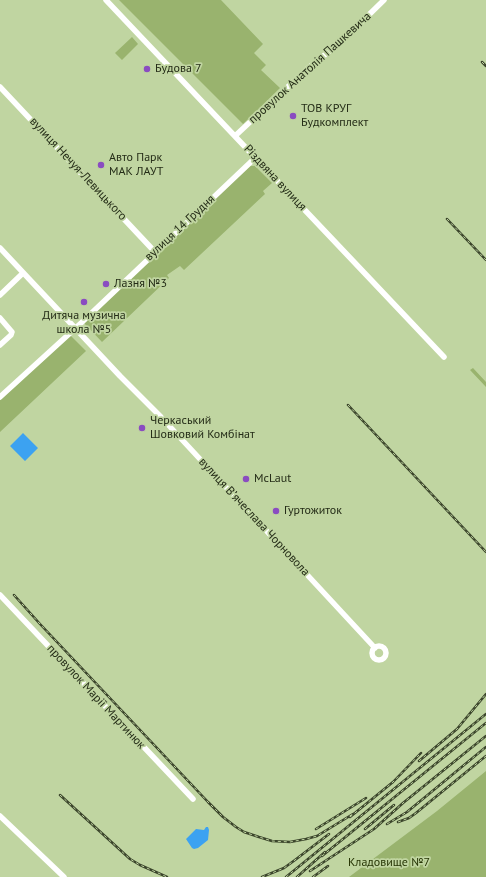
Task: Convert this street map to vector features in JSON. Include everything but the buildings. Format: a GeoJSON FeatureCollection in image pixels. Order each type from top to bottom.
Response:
{"type":"FeatureCollection","features":[{"type":"Feature","properties":{"kind":"street","name":"Різдвяна вулиця"},"geometry":{"type":"LineString","coordinates":[[106,0],[444,356]]}},
{"type":"Feature","properties":{"kind":"street","name":"провулок Анатолія Пашкевича"},"geometry":{"type":"LineString","coordinates":[[235,136],[307,69],[342,41],[384,0]]}},
{"type":"Feature","properties":{"kind":"street","name":"вулиця Нечуя-Левицького"},"geometry":{"type":"LineString","coordinates":[[0,87],[155,252]]}},
{"type":"Feature","properties":{"kind":"street","name":"вулиця 14 Грудня"},"geometry":{"type":"LineString","coordinates":[[0,398],[255,158]]}},
{"type":"Feature","properties":{"kind":"street","name":"вулиця Вʼячеслава Чорновола"},"geometry":{"type":"LineString","coordinates":[[0,248],[120,376],[161,417],[375,648]]}},
{"type":"Feature","properties":{"kind":"street"},"geometry":{"type":"LineString","coordinates":[[0,295],[23,273]]}},
{"type":"Feature","properties":{"kind":"street"},"geometry":{"type":"LineString","coordinates":[[0,318],[12,333],[0,345]]}},
{"type":"Feature","properties":{"kind":"street","name":"провулок Марії Мартинюк"},"geometry":{"type":"LineString","coordinates":[[0,595],[193,799]]}},
{"type":"Feature","properties":{"kind":"street"},"geometry":{"type":"LineString","coordinates":[[0,816],[64,877]]}},
{"type":"Feature","properties":{"kind":"green space"},"geometry":{"type":"Polygon","coordinates":[[[119,0],[221,0],[263,44],[254,53],[266,65],[261,70],[280,88],[243,124],[119,0]]]}},
{"type":"Feature","properties":{"kind":"green space"},"geometry":{"type":"Polygon","coordinates":[[[132,37],[138,44],[122,60],[115,53],[132,37]]]}},
{"type":"Feature","properties":{"kind":"green space"},"geometry":{"type":"Polygon","coordinates":[[[249,166],[255,166],[272,183],[263,191],[265,194],[184,270],[180,266],[167,275],[169,278],[102,342],[84,323],[249,166]]]}},
{"type":"Feature","properties":{"kind":"green space"},"geometry":{"type":"Polygon","coordinates":[[[70,335],[86,351],[0,432],[0,400],[70,335]]]}},
{"type":"Feature","properties":{"kind":"green space"},"geometry":{"type":"Polygon","coordinates":[[[473,368],[486,382],[486,387],[470,370],[473,368]]]}},
{"type":"Feature","properties":{"kind":"green space","name":"Кладовище №7"},"geometry":{"type":"Polygon","coordinates":[[[486,771],[486,877],[349,877],[437,811],[486,771]]]}},
{"type":"Feature","properties":{"kind":"water"},"geometry":{"type":"Polygon","coordinates":[[[23,433],[38,448],[25,461],[10,446],[23,433]]]}},
{"type":"Feature","properties":{"kind":"water"},"geometry":{"type":"Polygon","coordinates":[[[208,827],[209,830],[208,840],[198,848],[192,848],[186,839],[196,829],[204,830],[208,827]]]}},
{"type":"Feature","properties":{"kind":"railway"},"geometry":{"type":"LineString","coordinates":[[482,62],[486,66]]}},
{"type":"Feature","properties":{"kind":"railway"},"geometry":{"type":"LineString","coordinates":[[447,219],[486,260]]}},
{"type":"Feature","properties":{"kind":"railway"},"geometry":{"type":"LineString","coordinates":[[348,405],[486,552]]}},
{"type":"Feature","properties":{"kind":"railway"},"geometry":{"type":"LineString","coordinates":[[14,595],[208,802],[236,827],[244,832],[272,841],[290,842],[317,836],[353,814]]}},
{"type":"Feature","properties":{"kind":"railway"},"geometry":{"type":"LineString","coordinates":[[419,761],[457,729],[486,694]]}},
{"type":"Feature","properties":{"kind":"railway"},"geometry":{"type":"LineString","coordinates":[[286,877],[486,714]]}},
{"type":"Feature","properties":{"kind":"railway"},"geometry":{"type":"LineString","coordinates":[[322,856],[486,723]]}},
{"type":"Feature","properties":{"kind":"railway"},"geometry":{"type":"LineString","coordinates":[[310,871],[374,829],[403,803],[486,736]]}},
{"type":"Feature","properties":{"kind":"railway"},"geometry":{"type":"LineString","coordinates":[[387,824],[407,812],[486,747]]}},
{"type":"Feature","properties":{"kind":"railway"},"geometry":{"type":"LineString","coordinates":[[350,817],[393,782],[421,753]]}},
{"type":"Feature","properties":{"kind":"railway"},"geometry":{"type":"LineString","coordinates":[[398,822],[409,818],[416,813],[486,756]]}},
{"type":"Feature","properties":{"kind":"railway"},"geometry":{"type":"LineString","coordinates":[[60,795],[130,859],[167,877]]}},
{"type":"Feature","properties":{"kind":"railway"},"geometry":{"type":"LineString","coordinates":[[316,829],[366,798]]}},
{"type":"Feature","properties":{"kind":"railway"},"geometry":{"type":"LineString","coordinates":[[365,829],[394,805]]}},
{"type":"Feature","properties":{"kind":"railway"},"geometry":{"type":"LineString","coordinates":[[262,877],[284,868],[329,834]]}},
{"type":"Feature","properties":{"kind":"railway"},"geometry":{"type":"LineString","coordinates":[[297,877],[325,852]]}},
{"type":"Feature","properties":{"kind":"railway"},"geometry":{"type":"LineString","coordinates":[[313,877],[328,866]]}},
{"type":"Feature","properties":{"kind":"place","name":"Будова 7"},"geometry":{"type":"Point","coordinates":[147,69]}},
{"type":"Feature","properties":{"kind":"place","name":"ТОВ КРУГ Будкомплект"},"geometry":{"type":"Point","coordinates":[293,116]}},
{"type":"Feature","properties":{"kind":"place","name":"Авто Парк МАК ЛАУТ"},"geometry":{"type":"Point","coordinates":[101,165]}},
{"type":"Feature","properties":{"kind":"place","name":"Лазня №3"},"geometry":{"type":"Point","coordinates":[106,284]}},
{"type":"Feature","properties":{"kind":"place","name":"Дитяча музична школа №5"},"geometry":{"type":"Point","coordinates":[84,302]}},
{"type":"Feature","properties":{"kind":"place","name":"Черкаський Шовковий Комбінат"},"geometry":{"type":"Point","coordinates":[142,428]}},
{"type":"Feature","properties":{"kind":"place","name":"McLaut"},"geometry":{"type":"Point","coordinates":[246,479]}},
{"type":"Feature","properties":{"kind":"place","name":"Гуртожиток"},"geometry":{"type":"Point","coordinates":[276,511]}}]}
